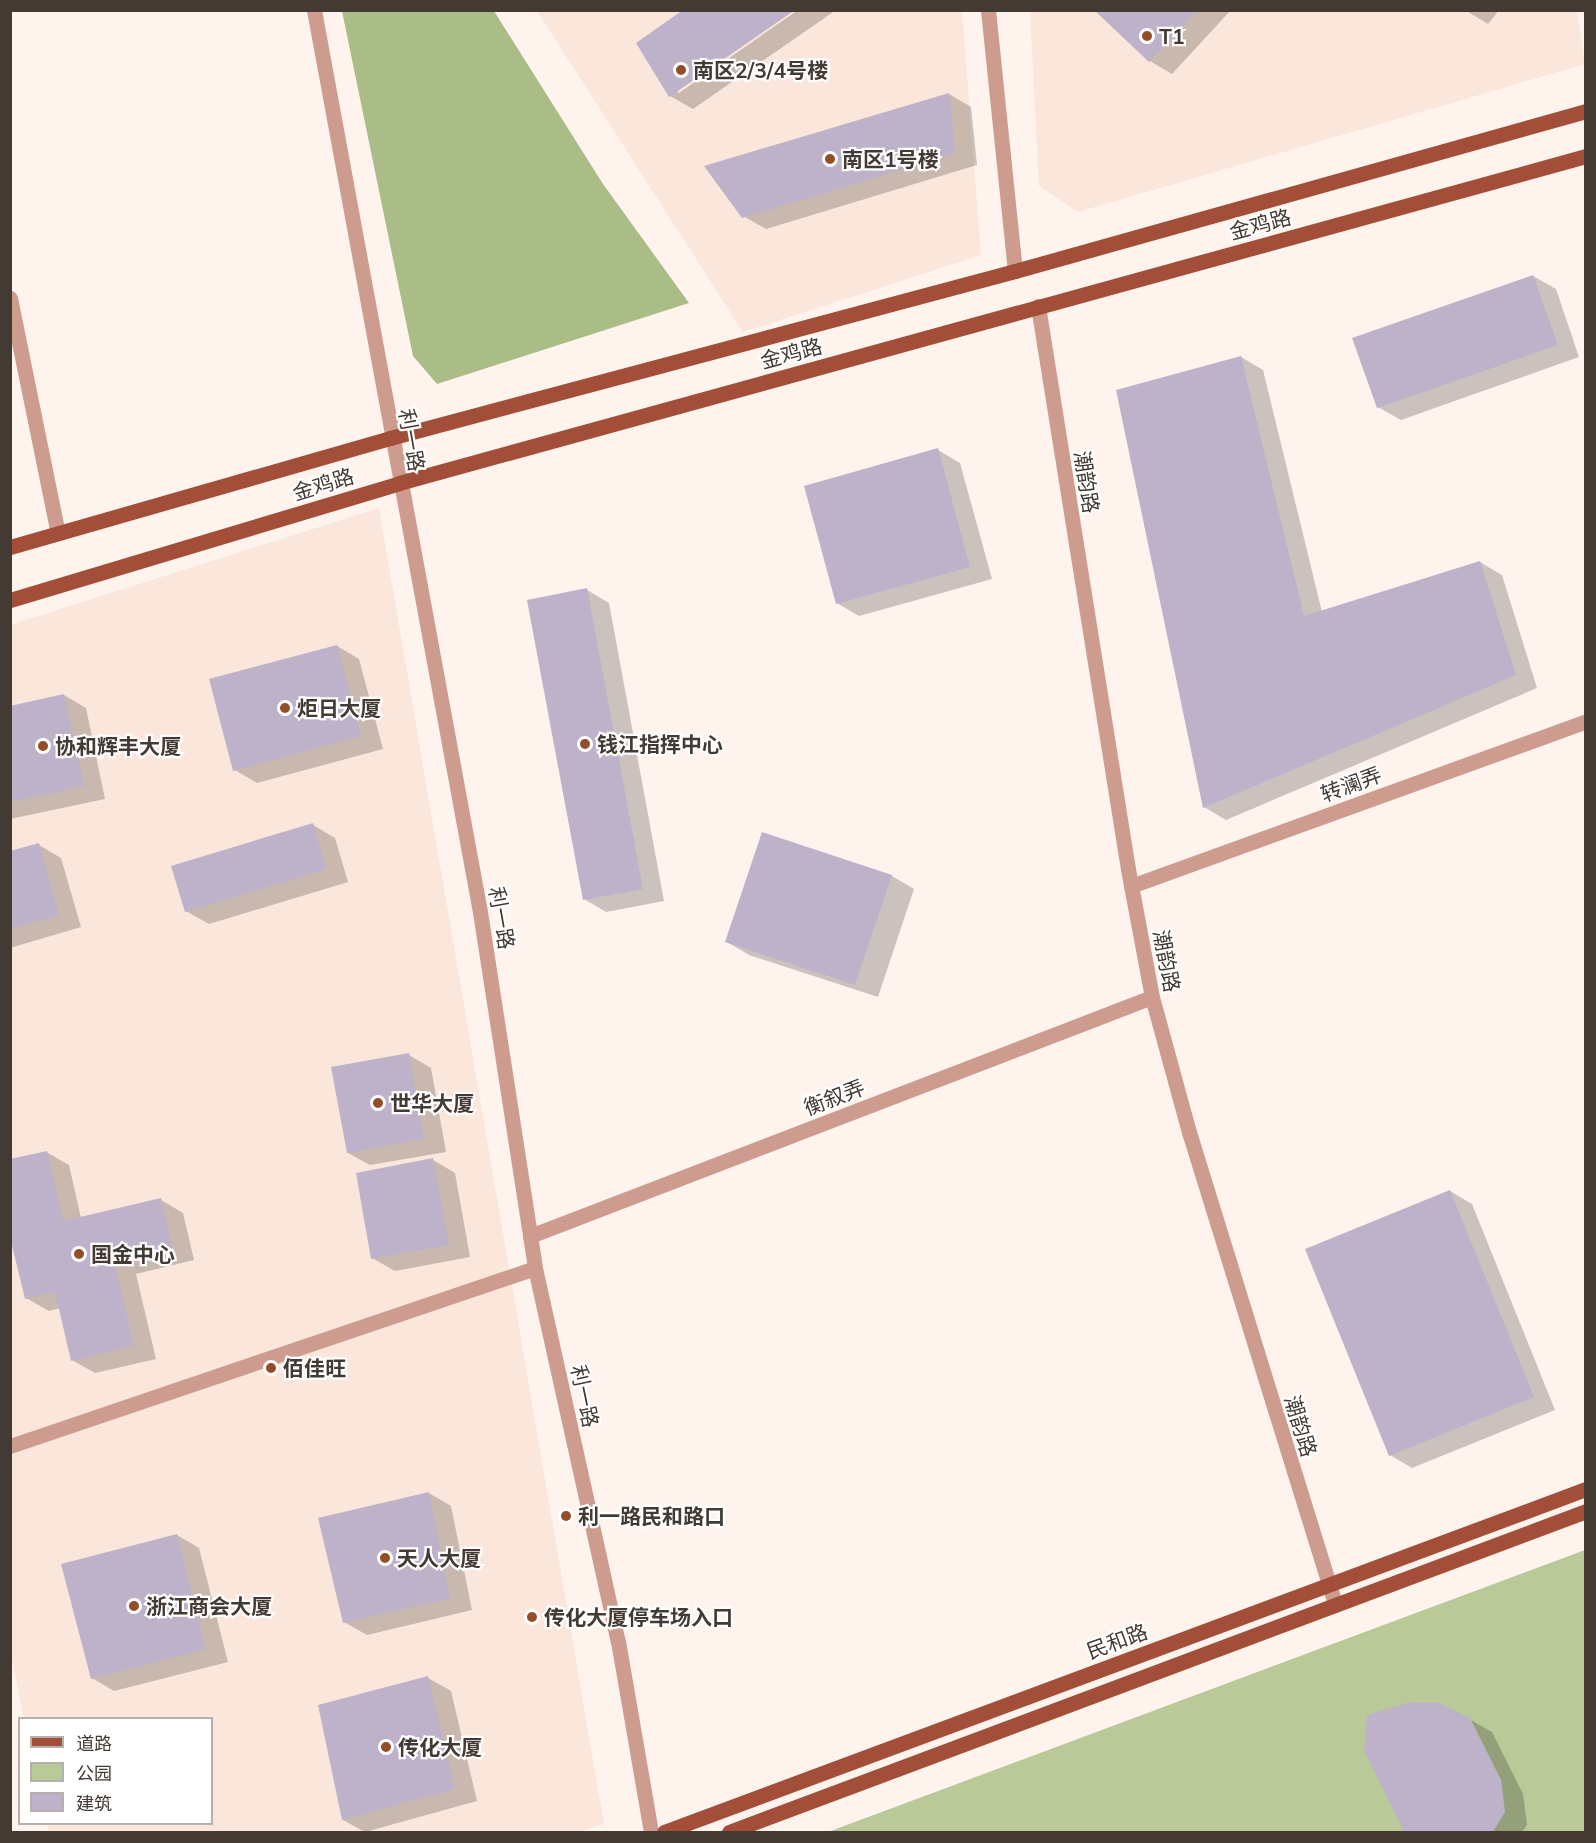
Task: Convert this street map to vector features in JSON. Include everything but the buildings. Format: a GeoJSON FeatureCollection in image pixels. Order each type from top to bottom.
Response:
{"type":"FeatureCollection","features":[{"type":"Feature","properties":{"kind":"main road","name":"金鸡路"},"geometry":{"type":"LineString","coordinates":[[10,547],[390,438],[1015,271],[1586,111]]}},
{"type":"Feature","properties":{"kind":"main road","name":"金鸡路"},"geometry":{"type":"LineString","coordinates":[[10,600],[399,483],[1586,156]]}},
{"type":"Feature","properties":{"kind":"main road","name":"民和路"},"geometry":{"type":"LineString","coordinates":[[664,1833],[1586,1489]]}},
{"type":"Feature","properties":{"kind":"main road","name":"民和路"},"geometry":{"type":"LineString","coordinates":[[729,1833],[1586,1511]]}},
{"type":"Feature","properties":{"kind":"street","name":"利一路"},"geometry":{"type":"LineString","coordinates":[[314,10],[390,438],[480,912],[535,1268],[618,1641],[651,1833]]}},
{"type":"Feature","properties":{"kind":"street"},"geometry":{"type":"LineString","coordinates":[[988,10],[1015,271]]}},
{"type":"Feature","properties":{"kind":"street"},"geometry":{"type":"LineString","coordinates":[[10,298],[58,533]]}},
{"type":"Feature","properties":{"kind":"street","name":"潮韵路"},"geometry":{"type":"LineString","coordinates":[[1038,306],[1131,886],[1152,997],[1189,1132],[1335,1605]]}},
{"type":"Feature","properties":{"kind":"street","name":"转澜弄"},"geometry":{"type":"LineString","coordinates":[[1131,886],[1586,721]]}},
{"type":"Feature","properties":{"kind":"street","name":"衡叙弄"},"geometry":{"type":"LineString","coordinates":[[530,1236],[1152,997]]}},
{"type":"Feature","properties":{"kind":"street"},"geometry":{"type":"LineString","coordinates":[[10,1446],[535,1268]]}},
{"type":"Feature","properties":{"kind":"shaded area"},"geometry":{"type":"Polygon","coordinates":[[[537,11],[962,11],[981,255],[743,332],[537,11]]]}},
{"type":"Feature","properties":{"kind":"shaded area"},"geometry":{"type":"Polygon","coordinates":[[[1030,11],[1577,11],[1585,64],[1078,212],[1039,186],[1030,11]]]}},
{"type":"Feature","properties":{"kind":"shaded area"},"geometry":{"type":"Polygon","coordinates":[[[379,508],[604,1824],[579,1832],[49,1832],[47,1825],[213,1825],[213,1717],[24,1717],[11,1656],[10,625],[379,508]]]}},
{"type":"Feature","properties":{"kind":"green space"},"geometry":{"type":"Polygon","coordinates":[[[342,11],[494,11],[603,184],[689,303],[437,384],[413,356],[342,11]]]}},
{"type":"Feature","properties":{"kind":"green space"},"geometry":{"type":"Polygon","coordinates":[[[1585,1550],[1585,1832],[828,1832],[1585,1550]]]}},
{"type":"Feature","properties":{"kind":"place","name":"T1"},"geometry":{"type":"Point","coordinates":[1147,36]}},
{"type":"Feature","properties":{"kind":"place","name":"南区2/3/4号楼"},"geometry":{"type":"Point","coordinates":[681,70]}},
{"type":"Feature","properties":{"kind":"place","name":"南区1号楼"},"geometry":{"type":"Point","coordinates":[830,159]}},
{"type":"Feature","properties":{"kind":"place","name":"炬日大厦"},"geometry":{"type":"Point","coordinates":[285,708]}},
{"type":"Feature","properties":{"kind":"place","name":"钱江指挥中心"},"geometry":{"type":"Point","coordinates":[585,744]}},
{"type":"Feature","properties":{"kind":"place","name":"协和辉丰大厦"},"geometry":{"type":"Point","coordinates":[43,746]}},
{"type":"Feature","properties":{"kind":"place","name":"世华大厦"},"geometry":{"type":"Point","coordinates":[378,1103]}},
{"type":"Feature","properties":{"kind":"place","name":"国金中心"},"geometry":{"type":"Point","coordinates":[79,1254]}},
{"type":"Feature","properties":{"kind":"place","name":"佰佳旺"},"geometry":{"type":"Point","coordinates":[271,1368]}},
{"type":"Feature","properties":{"kind":"place","name":"利一路民和路口"},"geometry":{"type":"Point","coordinates":[566,1516]}},
{"type":"Feature","properties":{"kind":"place","name":"天人大厦"},"geometry":{"type":"Point","coordinates":[385,1558]}},
{"type":"Feature","properties":{"kind":"place","name":"浙江商会大厦"},"geometry":{"type":"Point","coordinates":[134,1606]}},
{"type":"Feature","properties":{"kind":"place","name":"传化大厦停车场入口"},"geometry":{"type":"Point","coordinates":[532,1617]}},
{"type":"Feature","properties":{"kind":"place","name":"传化大厦"},"geometry":{"type":"Point","coordinates":[386,1747]}}]}
